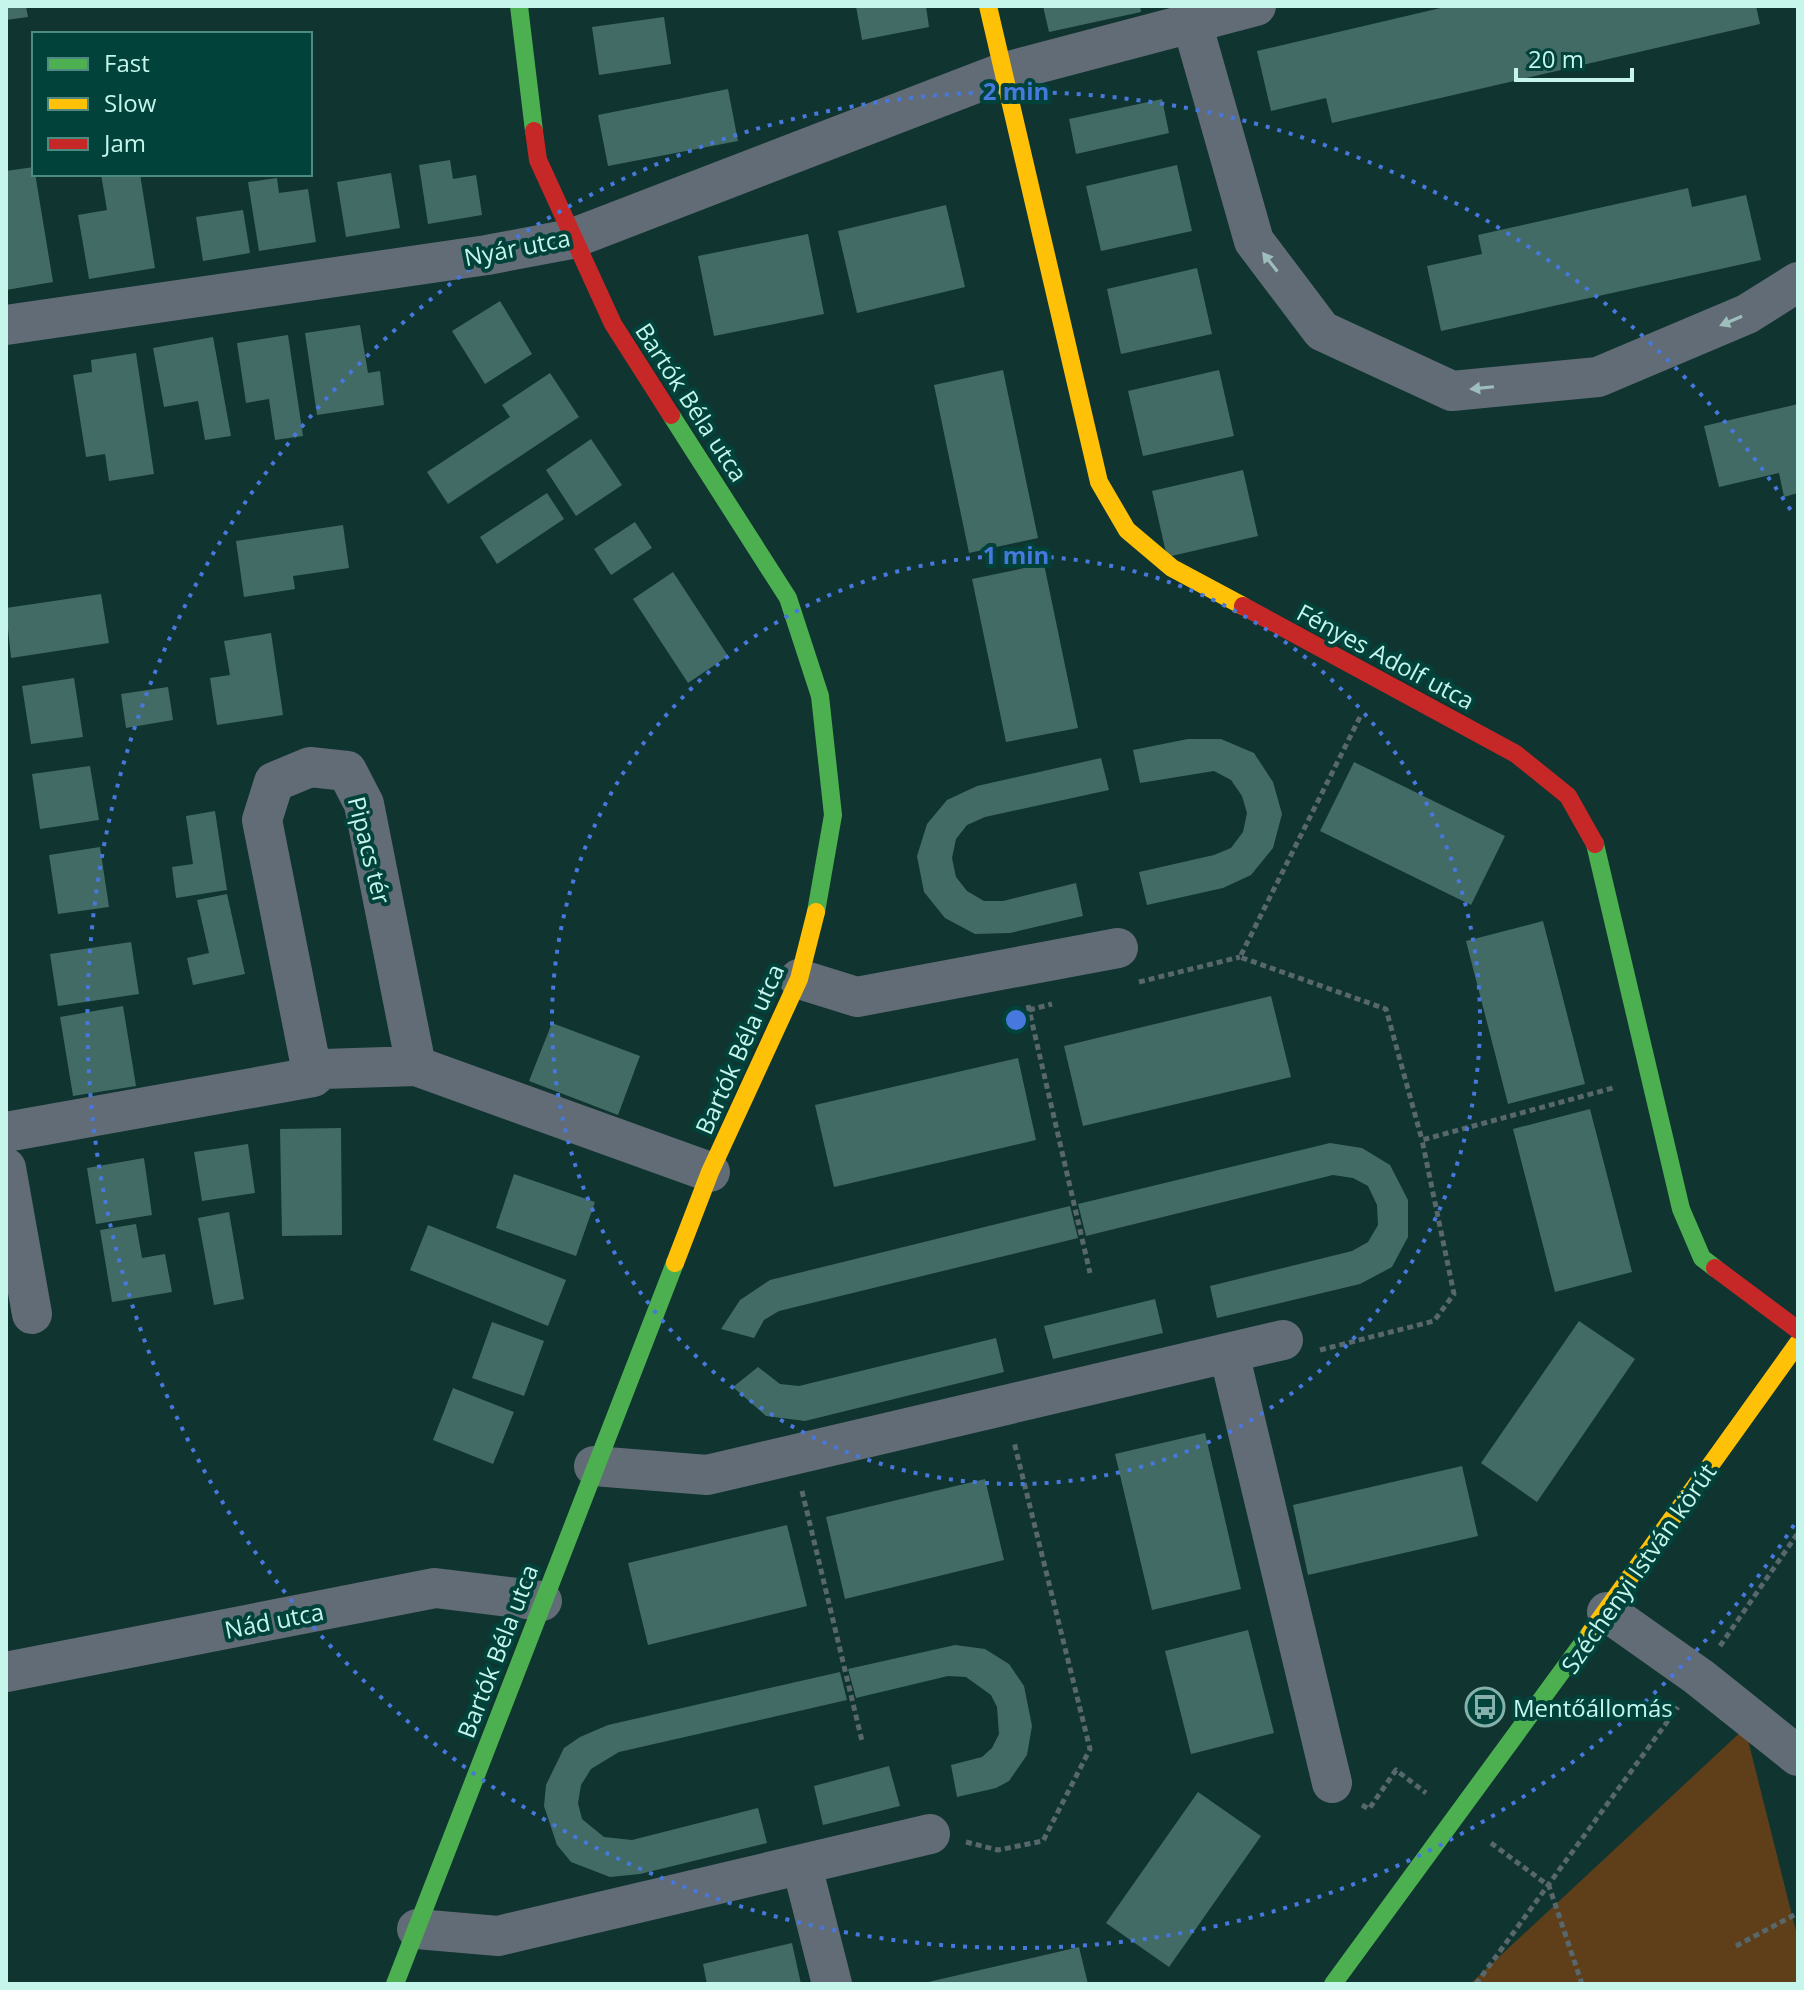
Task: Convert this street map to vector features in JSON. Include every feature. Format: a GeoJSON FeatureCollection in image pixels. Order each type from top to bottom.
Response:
{"type":"FeatureCollection","features":[{"type":"Feature","properties":{"kind":"street","name":"Bartók Béla utca"},"geometry":{"type":"LineString","coordinates":[[395,1984],[710,1172],[799,979],[818,905],[833,815],[820,696],[788,598],[613,324],[571,239],[538,160],[519,6]]}},
{"type":"Feature","properties":{"kind":"street","name":"Fényes Adolf utca"},"geometry":{"type":"LineString","coordinates":[[988,6],[1099,482],[1127,530],[1172,568],[1516,754],[1556,781],[1579,806],[1600,856],[1681,1209],[1702,1258],[1798,1330]]}},
{"type":"Feature","properties":{"kind":"street","name":"Nyár utca"},"geometry":{"type":"LineString","coordinates":[[6,325],[471,257],[571,239],[1002,73],[1256,6]]}},
{"type":"Feature","properties":{"kind":"street"},"geometry":{"type":"LineString","coordinates":[[1192,23],[1254,241],[1322,331],[1452,391],[1598,377],[1747,314],[1798,282]]}},
{"type":"Feature","properties":{"kind":"street","name":"Pipacs tér"},"geometry":{"type":"LineString","coordinates":[[313,1077],[262,820],[274,782],[310,767],[347,771],[364,804],[416,1066]]}},
{"type":"Feature","properties":{"kind":"street"},"geometry":{"type":"LineString","coordinates":[[799,979],[857,997],[1020,969],[1118,948]]}},
{"type":"Feature","properties":{"kind":"street"},"geometry":{"type":"LineString","coordinates":[[6,1132],[313,1077],[323,1069],[416,1066],[710,1172]]}},
{"type":"Feature","properties":{"kind":"street"},"geometry":{"type":"LineString","coordinates":[[6,1168],[32,1314]]}},
{"type":"Feature","properties":{"kind":"street"},"geometry":{"type":"LineString","coordinates":[[594,1466],[707,1475],[1283,1340]]}},
{"type":"Feature","properties":{"kind":"street","name":"Széchenyi István körút"},"geometry":{"type":"LineString","coordinates":[[1333,1984],[1458,1818],[1798,1343]]}},
{"type":"Feature","properties":{"kind":"street"},"geometry":{"type":"LineString","coordinates":[[1229,1353],[1332,1783]]}},
{"type":"Feature","properties":{"kind":"street","name":"Nád utca"},"geometry":{"type":"LineString","coordinates":[[6,1672],[435,1588],[542,1601]]}},
{"type":"Feature","properties":{"kind":"street"},"geometry":{"type":"LineString","coordinates":[[1607,1612],[1699,1677],[1798,1756]]}},
{"type":"Feature","properties":{"kind":"street"},"geometry":{"type":"LineString","coordinates":[[417,1929],[498,1936],[930,1834]]}},
{"type":"Feature","properties":{"kind":"street"},"geometry":{"type":"LineString","coordinates":[[802,1866],[832,1984]]}},
{"type":"Feature","properties":{"kind":"path"},"geometry":{"type":"LineString","coordinates":[[1283,1340],[1298,1356],[1434,1321],[1454,1294],[1422,1140],[1386,1009],[1240,957],[1379,680]]}},
{"type":"Feature","properties":{"kind":"path"},"geometry":{"type":"LineString","coordinates":[[1020,969],[1090,1273]]}},
{"type":"Feature","properties":{"kind":"path"},"geometry":{"type":"LineString","coordinates":[[1422,1140],[1651,1077]]}},
{"type":"Feature","properties":{"kind":"path"},"geometry":{"type":"LineString","coordinates":[[930,1834],[998,1850],[1043,1841],[1090,1749],[1005,1406]]}},
{"type":"Feature","properties":{"kind":"path"},"geometry":{"type":"LineString","coordinates":[[793,1455],[862,1741]]}},
{"type":"Feature","properties":{"kind":"path"},"geometry":{"type":"LineString","coordinates":[[1476,1984],[1699,1677],[1798,1533]]}},
{"type":"Feature","properties":{"kind":"path"},"geometry":{"type":"LineString","coordinates":[[1332,1783],[1369,1809],[1396,1770],[1549,1886],[1582,1984]]}},
{"type":"Feature","properties":{"kind":"path"},"geometry":{"type":"LineString","coordinates":[[1736,1946],[1798,1913]]}},
{"type":"Feature","properties":{"kind":"shaded area"},"geometry":{"type":"Polygon","coordinates":[[[1745,1728],[1798,1939],[1798,1984],[1470,1984],[1745,1728]]]}},
{"type":"Feature","properties":{"kind":"building"},"geometry":{"type":"Polygon","coordinates":[[[6,6],[26,6],[28,17],[6,20],[6,6]]]}},
{"type":"Feature","properties":{"kind":"building"},"geometry":{"type":"Polygon","coordinates":[[[856,6],[926,6],[929,27],[862,40],[856,6]]]}},
{"type":"Feature","properties":{"kind":"building"},"geometry":{"type":"Polygon","coordinates":[[[1043,6],[1140,6],[1141,12],[1049,32],[1043,6]]]}},
{"type":"Feature","properties":{"kind":"building"},"geometry":{"type":"Polygon","coordinates":[[[1449,6],[1756,6],[1760,24],[1332,123],[1326,98],[1271,111],[1257,51],[1449,6]]]}},
{"type":"Feature","properties":{"kind":"building"},"geometry":{"type":"Polygon","coordinates":[[[664,17],[671,64],[599,75],[592,27],[664,17]]]}},
{"type":"Feature","properties":{"kind":"building"},"geometry":{"type":"Polygon","coordinates":[[[728,89],[738,141],[608,166],[598,115],[728,89]]]}},
{"type":"Feature","properties":{"kind":"building"},"geometry":{"type":"Polygon","coordinates":[[[1162,99],[1169,133],[1076,154],[1069,119],[1162,99]]]}},
{"type":"Feature","properties":{"kind":"building"},"geometry":{"type":"Polygon","coordinates":[[[450,160],[453,179],[476,175],[482,215],[428,224],[419,165],[450,160]]]}},
{"type":"Feature","properties":{"kind":"building"},"geometry":{"type":"Polygon","coordinates":[[[1177,165],[1192,231],[1101,251],[1086,186],[1177,165]]]}},
{"type":"Feature","properties":{"kind":"building"},"geometry":{"type":"Polygon","coordinates":[[[32,167],[53,282],[6,290],[6,171],[32,167]]]}},
{"type":"Feature","properties":{"kind":"building"},"geometry":{"type":"Polygon","coordinates":[[[391,173],[400,228],[346,237],[337,182],[391,173]]]}},
{"type":"Feature","properties":{"kind":"building"},"geometry":{"type":"Polygon","coordinates":[[[101,176],[140,176],[155,268],[89,279],[78,215],[107,210],[101,176]]]}},
{"type":"Feature","properties":{"kind":"building"},"geometry":{"type":"Polygon","coordinates":[[[277,178],[279,193],[308,189],[316,242],[259,251],[248,182],[277,178]]]}},
{"type":"Feature","properties":{"kind":"building"},"geometry":{"type":"Polygon","coordinates":[[[1688,188],[1692,207],[1746,195],[1761,260],[1441,331],[1427,266],[1482,254],[1478,235],[1688,188]]]}},
{"type":"Feature","properties":{"kind":"building"},"geometry":{"type":"Polygon","coordinates":[[[946,205],[965,287],[857,313],[838,231],[946,205]]]}},
{"type":"Feature","properties":{"kind":"building"},"geometry":{"type":"Polygon","coordinates":[[[243,210],[250,253],[203,261],[196,217],[243,210]]]}},
{"type":"Feature","properties":{"kind":"building"},"geometry":{"type":"Polygon","coordinates":[[[808,234],[824,314],[714,336],[698,256],[808,234]]]}},
{"type":"Feature","properties":{"kind":"building"},"geometry":{"type":"Polygon","coordinates":[[[1197,268],[1212,334],[1121,354],[1107,289],[1197,268]]]}},
{"type":"Feature","properties":{"kind":"building"},"geometry":{"type":"Polygon","coordinates":[[[500,301],[532,354],[485,384],[452,331],[500,301]]]}},
{"type":"Feature","properties":{"kind":"building"},"geometry":{"type":"Polygon","coordinates":[[[360,325],[368,373],[380,371],[384,405],[317,415],[305,333],[360,325]]]}},
{"type":"Feature","properties":{"kind":"building"},"geometry":{"type":"Polygon","coordinates":[[[288,335],[303,436],[275,440],[269,399],[246,403],[237,343],[288,335]]]}},
{"type":"Feature","properties":{"kind":"building"},"geometry":{"type":"Polygon","coordinates":[[[213,337],[231,436],[205,440],[198,401],[164,407],[153,348],[213,337]]]}},
{"type":"Feature","properties":{"kind":"building"},"geometry":{"type":"Polygon","coordinates":[[[136,353],[154,474],[109,481],[105,454],[86,457],[73,375],[92,372],[91,360],[136,353]]]}},
{"type":"Feature","properties":{"kind":"building"},"geometry":{"type":"Polygon","coordinates":[[[1003,370],[1038,538],[969,553],[934,385],[1003,370]]]}},
{"type":"Feature","properties":{"kind":"building"},"geometry":{"type":"Polygon","coordinates":[[[1219,370],[1234,436],[1143,456],[1128,391],[1219,370]]]}},
{"type":"Feature","properties":{"kind":"building"},"geometry":{"type":"Polygon","coordinates":[[[550,373],[579,417],[448,504],[427,472],[510,417],[502,405],[550,373]]]}},
{"type":"Feature","properties":{"kind":"building"},"geometry":{"type":"Polygon","coordinates":[[[1798,404],[1798,493],[1784,497],[1779,473],[1719,487],[1704,426],[1798,404]]]}},
{"type":"Feature","properties":{"kind":"building"},"geometry":{"type":"Polygon","coordinates":[[[591,439],[622,485],[576,516],[546,470],[591,439]]]}},
{"type":"Feature","properties":{"kind":"building"},"geometry":{"type":"Polygon","coordinates":[[[1243,470],[1258,536],[1167,557],[1152,491],[1243,470]]]}},
{"type":"Feature","properties":{"kind":"building"},"geometry":{"type":"Polygon","coordinates":[[[547,493],[564,519],[497,564],[480,537],[547,493]]]}},
{"type":"Feature","properties":{"kind":"building"},"geometry":{"type":"Polygon","coordinates":[[[635,522],[652,548],[611,575],[594,549],[635,522]]]}},
{"type":"Feature","properties":{"kind":"building"},"geometry":{"type":"Polygon","coordinates":[[[343,525],[349,568],[293,576],[295,589],[244,597],[236,541],[343,525]]]}},
{"type":"Feature","properties":{"kind":"building"},"geometry":{"type":"Polygon","coordinates":[[[1044,564],[1078,728],[1006,742],[972,579],[1044,564]]]}},
{"type":"Feature","properties":{"kind":"building"},"geometry":{"type":"Polygon","coordinates":[[[673,572],[728,656],[688,683],[633,599],[673,572]]]}},
{"type":"Feature","properties":{"kind":"building"},"geometry":{"type":"Polygon","coordinates":[[[101,594],[109,643],[11,658],[6,608],[101,594]]]}},
{"type":"Feature","properties":{"kind":"building"},"geometry":{"type":"Polygon","coordinates":[[[271,633],[283,715],[217,725],[210,678],[230,675],[224,641],[271,633]]]}},
{"type":"Feature","properties":{"kind":"building"},"geometry":{"type":"Polygon","coordinates":[[[74,678],[83,737],[31,744],[22,686],[74,678]]]}},
{"type":"Feature","properties":{"kind":"building"},"geometry":{"type":"Polygon","coordinates":[[[168,687],[173,720],[126,728],[121,694],[168,687]]]}},
{"type":"Feature","properties":{"kind":"building"},"geometry":{"type":"Polygon","coordinates":[[[1188,739],[1221,739],[1254,753],[1273,782],[1282,814],[1273,848],[1251,875],[1223,888],[1147,905],[1139,872],[1214,855],[1231,848],[1243,832],[1247,813],[1242,796],[1231,780],[1214,771],[1140,783],[1133,750],[1188,739]]]}},
{"type":"Feature","properties":{"kind":"building"},"geometry":{"type":"Polygon","coordinates":[[[1101,758],[1109,790],[985,817],[967,825],[956,839],[952,858],[956,877],[967,891],[984,901],[1003,901],[1076,883],[1083,916],[1010,933],[975,934],[945,918],[924,892],[917,856],[927,824],[947,800],[977,786],[1101,758]]]}},
{"type":"Feature","properties":{"kind":"building"},"geometry":{"type":"Polygon","coordinates":[[[1354,762],[1505,836],[1471,905],[1320,831],[1354,762]]]}},
{"type":"Feature","properties":{"kind":"building"},"geometry":{"type":"Polygon","coordinates":[[[90,766],[99,820],[40,829],[32,774],[90,766]]]}},
{"type":"Feature","properties":{"kind":"building"},"geometry":{"type":"Polygon","coordinates":[[[215,811],[227,890],[176,898],[172,867],[193,864],[186,816],[215,811]]]}},
{"type":"Feature","properties":{"kind":"building"},"geometry":{"type":"Polygon","coordinates":[[[100,847],[109,907],[58,914],[49,855],[100,847]]]}},
{"type":"Feature","properties":{"kind":"building"},"geometry":{"type":"Polygon","coordinates":[[[227,894],[245,974],[193,985],[187,958],[209,953],[197,900],[227,894]]]}},
{"type":"Feature","properties":{"kind":"building"},"geometry":{"type":"Polygon","coordinates":[[[1543,921],[1585,1084],[1508,1104],[1466,941],[1543,921]]]}},
{"type":"Feature","properties":{"kind":"building"},"geometry":{"type":"Polygon","coordinates":[[[131,942],[139,994],[58,1006],[50,954],[131,942]]]}},
{"type":"Feature","properties":{"kind":"building"},"geometry":{"type":"Polygon","coordinates":[[[1271,996],[1291,1077],[1083,1126],[1064,1046],[1271,996]]]}},
{"type":"Feature","properties":{"kind":"building"},"geometry":{"type":"Polygon","coordinates":[[[123,1006],[136,1086],[73,1096],[60,1017],[123,1006]]]}},
{"type":"Feature","properties":{"kind":"building"},"geometry":{"type":"Polygon","coordinates":[[[552,1023],[640,1056],[618,1115],[529,1081],[552,1023]]]}},
{"type":"Feature","properties":{"kind":"building"},"geometry":{"type":"Polygon","coordinates":[[[1018,1058],[1036,1140],[834,1187],[815,1105],[1018,1058]]]}},
{"type":"Feature","properties":{"kind":"building"},"geometry":{"type":"Polygon","coordinates":[[[1590,1109],[1632,1272],[1555,1292],[1513,1129],[1590,1109]]]}},
{"type":"Feature","properties":{"kind":"building"},"geometry":{"type":"Polygon","coordinates":[[[341,1128],[342,1235],[282,1236],[280,1129],[341,1128]]]}},
{"type":"Feature","properties":{"kind":"building"},"geometry":{"type":"Polygon","coordinates":[[[1330,1143],[1362,1148],[1390,1165],[1408,1200],[1408,1237],[1392,1267],[1360,1284],[1217,1318],[1210,1286],[1352,1251],[1368,1242],[1378,1225],[1377,1205],[1368,1186],[1353,1178],[1333,1175],[1086,1236],[1078,1204],[1330,1143]]]}},
{"type":"Feature","properties":{"kind":"building"},"geometry":{"type":"Polygon","coordinates":[[[248,1144],[255,1193],[202,1201],[194,1152],[248,1144]]]}},
{"type":"Feature","properties":{"kind":"building"},"geometry":{"type":"Polygon","coordinates":[[[144,1158],[152,1215],[96,1224],[87,1168],[144,1158]]]}},
{"type":"Feature","properties":{"kind":"building"},"geometry":{"type":"Polygon","coordinates":[[[514,1174],[595,1202],[576,1256],[496,1228],[514,1174]]]}},
{"type":"Feature","properties":{"kind":"building"},"geometry":{"type":"Polygon","coordinates":[[[1070,1206],[1078,1238],[779,1311],[764,1320],[754,1338],[721,1329],[740,1300],[770,1280],[1070,1206]]]}},
{"type":"Feature","properties":{"kind":"building"},"geometry":{"type":"Polygon","coordinates":[[[229,1212],[244,1299],[214,1305],[198,1218],[229,1212]]]}},
{"type":"Feature","properties":{"kind":"building"},"geometry":{"type":"Polygon","coordinates":[[[136,1224],[142,1258],[165,1254],[172,1292],[112,1302],[100,1230],[136,1224]]]}},
{"type":"Feature","properties":{"kind":"building"},"geometry":{"type":"Polygon","coordinates":[[[428,1225],[566,1280],[548,1326],[410,1270],[428,1225]]]}},
{"type":"Feature","properties":{"kind":"building"},"geometry":{"type":"Polygon","coordinates":[[[1155,1299],[1163,1333],[1053,1359],[1044,1326],[1155,1299]]]}},
{"type":"Feature","properties":{"kind":"building"},"geometry":{"type":"Polygon","coordinates":[[[1579,1321],[1635,1359],[1537,1502],[1481,1463],[1579,1321]]]}},
{"type":"Feature","properties":{"kind":"building"},"geometry":{"type":"Polygon","coordinates":[[[492,1322],[544,1341],[524,1396],[472,1378],[492,1322]]]}},
{"type":"Feature","properties":{"kind":"building"},"geometry":{"type":"Polygon","coordinates":[[[996,1338],[1004,1372],[805,1421],[766,1416],[733,1387],[758,1367],[780,1384],[799,1386],[996,1338]]]}},
{"type":"Feature","properties":{"kind":"building"},"geometry":{"type":"Polygon","coordinates":[[[453,1388],[514,1412],[493,1464],[433,1440],[453,1388]]]}},
{"type":"Feature","properties":{"kind":"building"},"geometry":{"type":"Polygon","coordinates":[[[1205,1433],[1241,1589],[1152,1610],[1115,1454],[1205,1433]]]}},
{"type":"Feature","properties":{"kind":"building"},"geometry":{"type":"Polygon","coordinates":[[[1462,1466],[1478,1536],[1308,1575],[1293,1505],[1462,1466]]]}},
{"type":"Feature","properties":{"kind":"building"},"geometry":{"type":"Polygon","coordinates":[[[985,1479],[1004,1560],[845,1599],[826,1517],[985,1479]]]}},
{"type":"Feature","properties":{"kind":"building"},"geometry":{"type":"Polygon","coordinates":[[[787,1525],[807,1606],[648,1645],[628,1563],[787,1525]]]}},
{"type":"Feature","properties":{"kind":"building"},"geometry":{"type":"Polygon","coordinates":[[[1248,1630],[1274,1733],[1191,1754],[1165,1651],[1248,1630]]]}},
{"type":"Feature","properties":{"kind":"building"},"geometry":{"type":"Polygon","coordinates":[[[955,1645],[985,1649],[1009,1664],[1024,1686],[1032,1726],[1027,1755],[1009,1781],[996,1788],[957,1797],[951,1765],[982,1757],[992,1748],[999,1734],[997,1707],[991,1695],[966,1677],[948,1676],[856,1698],[848,1669],[955,1645]]]}},
{"type":"Feature","properties":{"kind":"building"},"geometry":{"type":"Polygon","coordinates":[[[840,1672],[847,1700],[619,1752],[591,1769],[581,1785],[578,1803],[582,1819],[604,1837],[632,1840],[758,1808],[767,1843],[640,1874],[610,1877],[571,1862],[557,1845],[544,1806],[546,1785],[564,1748],[580,1737],[608,1725],[840,1672]]]}},
{"type":"Feature","properties":{"kind":"building"},"geometry":{"type":"Polygon","coordinates":[[[889,1766],[900,1806],[823,1825],[814,1786],[889,1766]]]}},
{"type":"Feature","properties":{"kind":"building"},"geometry":{"type":"Polygon","coordinates":[[[1198,1792],[1261,1836],[1169,1967],[1106,1923],[1198,1792]]]}},
{"type":"Feature","properties":{"kind":"building"},"geometry":{"type":"Polygon","coordinates":[[[792,1943],[801,1984],[707,1984],[703,1964],[792,1943]]]}},
{"type":"Feature","properties":{"kind":"building"},"geometry":{"type":"Polygon","coordinates":[[[1079,1947],[1088,1984],[924,1984],[924,1983],[1079,1947]]]}},
{"type":"Feature","properties":{"kind":"traffic: fast"},"geometry":{"type":"LineString","coordinates":[[519,6],[534,131]]}},
{"type":"Feature","properties":{"kind":"traffic: fast"},"geometry":{"type":"LineString","coordinates":[[671,415],[788,598],[820,696],[833,815],[816,912]]}},
{"type":"Feature","properties":{"kind":"traffic: fast"},"geometry":{"type":"LineString","coordinates":[[1595,844],[1681,1209],[1702,1258],[1715,1268]]}},
{"type":"Feature","properties":{"kind":"traffic: fast"},"geometry":{"type":"LineString","coordinates":[[395,1984],[675,1263]]}},
{"type":"Feature","properties":{"kind":"traffic: fast"},"geometry":{"type":"LineString","coordinates":[[1333,1984],[1590,1633]]}},
{"type":"Feature","properties":{"kind":"traffic: slow"},"geometry":{"type":"LineString","coordinates":[[988,6],[1099,482],[1127,530],[1172,568],[1243,606]]}},
{"type":"Feature","properties":{"kind":"traffic: slow"},"geometry":{"type":"LineString","coordinates":[[675,1263],[710,1172],[799,979],[816,912]]}},
{"type":"Feature","properties":{"kind":"traffic: slow"},"geometry":{"type":"LineString","coordinates":[[1590,1633],[1798,1343]]}},
{"type":"Feature","properties":{"kind":"traffic: jam"},"geometry":{"type":"LineString","coordinates":[[534,131],[538,160],[613,324],[671,415]]}},
{"type":"Feature","properties":{"kind":"traffic: jam"},"geometry":{"type":"LineString","coordinates":[[1243,606],[1516,754],[1568,796],[1595,844]]}},
{"type":"Feature","properties":{"kind":"traffic: jam"},"geometry":{"type":"LineString","coordinates":[[1715,1268],[1798,1330]]}},
{"type":"Feature","properties":{"kind":"place","name":"Mentőállomás"},"geometry":{"type":"Point","coordinates":[1485,1707]}}]}
